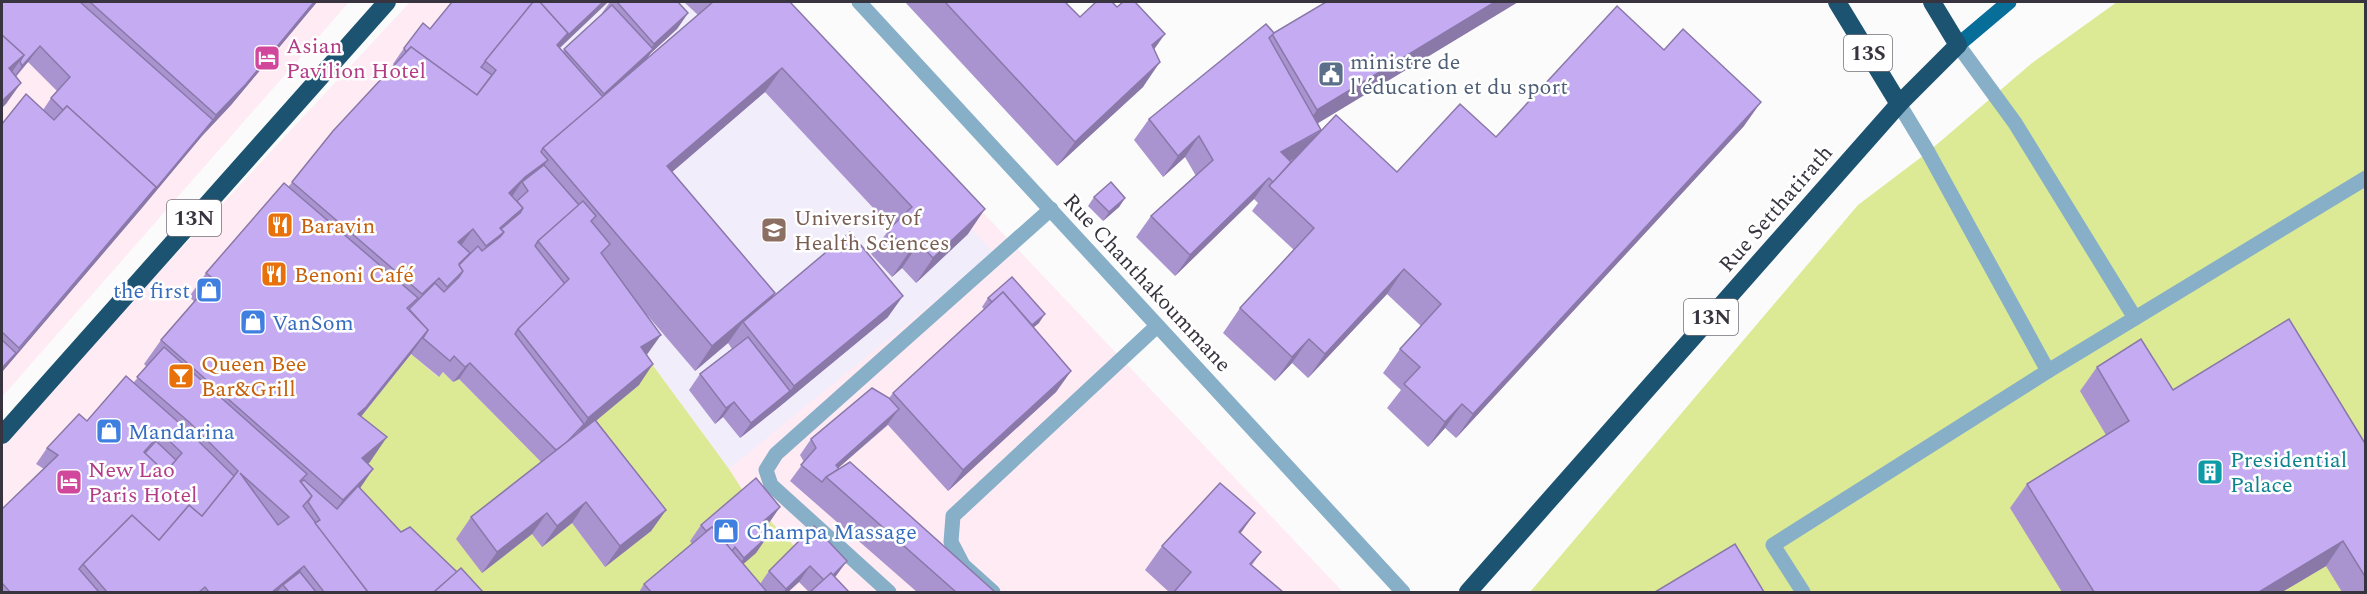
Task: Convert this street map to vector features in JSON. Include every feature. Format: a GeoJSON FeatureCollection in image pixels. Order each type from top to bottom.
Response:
{"type":"FeatureCollection","features":[{"type":"Feature","properties":{"kind":"highway","name":"13N"},"geometry":{"type":"LineString","coordinates":[[2,435],[387,2]]}},
{"type":"Feature","properties":{"kind":"highway","name":"13S"},"geometry":{"type":"LineString","coordinates":[[1838,2],[1899,104]]}},
{"type":"Feature","properties":{"kind":"highway"},"geometry":{"type":"LineString","coordinates":[[1932,2],[1958,45]]}},
{"type":"Feature","properties":{"kind":"highway","name":"Rue Setthatirath"},"geometry":{"type":"LineString","coordinates":[[1468,592],[1899,104],[1958,45]]}},
{"type":"Feature","properties":{"kind":"main road","name":"Rue Setthatirath"},"geometry":{"type":"LineString","coordinates":[[1958,45],[2009,2]]}},
{"type":"Feature","properties":{"kind":"street","name":"Rue Chanthakoummane"},"geometry":{"type":"LineString","coordinates":[[859,2],[1403,592]]}},
{"type":"Feature","properties":{"kind":"street"},"geometry":{"type":"LineString","coordinates":[[1958,45],[2014,123],[2135,318]]}},
{"type":"Feature","properties":{"kind":"street"},"geometry":{"type":"LineString","coordinates":[[1899,104],[1928,152],[2048,371]]}},
{"type":"Feature","properties":{"kind":"street"},"geometry":{"type":"LineString","coordinates":[[1803,592],[1773,545],[2048,371],[2366,178]]}},
{"type":"Feature","properties":{"kind":"street"},"geometry":{"type":"LineString","coordinates":[[889,592],[771,485],[766,470],[776,454],[1051,209]]}},
{"type":"Feature","properties":{"kind":"street"},"geometry":{"type":"LineString","coordinates":[[993,592],[963,565],[951,542],[953,516],[1158,326]]}},
{"type":"Feature","properties":{"kind":"shaded area"},"geometry":{"type":"Polygon","coordinates":[[[2,2],[349,2],[2,397],[2,2]]]}},
{"type":"Feature","properties":{"kind":"shaded area"},"geometry":{"type":"Polygon","coordinates":[[[410,2],[783,2],[1343,592],[2,592],[2,441],[410,2]]]}},
{"type":"Feature","properties":{"kind":"shaded area","name":"University of Health Sciences"},"geometry":{"type":"Polygon","coordinates":[[[608,2],[760,2],[994,253],[729,469],[587,274],[553,54],[608,2]]]}},
{"type":"Feature","properties":{"kind":"green space"},"geometry":{"type":"Polygon","coordinates":[[[2117,2],[2365,2],[2365,592],[1530,592],[1858,205],[1928,152],[2032,63],[2117,2]]]}},
{"type":"Feature","properties":{"kind":"green space"},"geometry":{"type":"Polygon","coordinates":[[[411,354],[438,377],[443,372],[453,382],[459,379],[547,468],[532,534],[542,547],[572,523],[605,567],[573,440],[646,356],[745,494],[697,548],[645,592],[450,592],[347,502],[349,431],[411,354]]]}},
{"type":"Feature","properties":{"kind":"green space"},"geometry":{"type":"Polygon","coordinates":[[[754,504],[797,549],[758,586],[724,563],[754,504]]]}},
{"type":"Feature","properties":{"kind":"building"},"geometry":{"type":"Polygon","coordinates":[[[2,2],[80,2],[213,120],[153,192],[156,187],[67,106],[63,110],[51,98],[70,77],[40,46],[22,66],[20,61],[24,55],[2,35],[2,2]]]}},
{"type":"Feature","properties":{"kind":"building"},"geometry":{"type":"Polygon","coordinates":[[[90,2],[314,2],[246,84],[216,115],[90,2]]]}},
{"type":"Feature","properties":{"kind":"building"},"geometry":{"type":"Polygon","coordinates":[[[452,2],[533,2],[481,67],[492,75],[477,95],[411,47],[406,52],[404,48],[423,23],[430,29],[452,2]]]}},
{"type":"Feature","properties":{"kind":"building"},"geometry":{"type":"Polygon","coordinates":[[[533,2],[540,2],[568,33],[557,45],[603,97],[543,148],[541,152],[548,160],[525,177],[509,193],[523,208],[500,228],[504,232],[486,246],[473,229],[458,242],[470,253],[459,264],[463,271],[447,287],[439,278],[422,294],[292,182],[333,131],[411,47],[477,95],[496,70],[485,61],[533,2]]]}},
{"type":"Feature","properties":{"kind":"building"},"geometry":{"type":"Polygon","coordinates":[[[540,2],[603,2],[565,38],[568,33],[540,2]]]}},
{"type":"Feature","properties":{"kind":"building"},"geometry":{"type":"Polygon","coordinates":[[[617,2],[678,2],[688,13],[654,44],[617,2]]]}},
{"type":"Feature","properties":{"kind":"building"},"geometry":{"type":"Polygon","coordinates":[[[713,2],[790,2],[985,209],[933,258],[919,243],[909,252],[888,230],[912,207],[782,68],[667,166],[775,293],[712,346],[543,148],[713,2]]]}},
{"type":"Feature","properties":{"kind":"building"},"geometry":{"type":"Polygon","coordinates":[[[945,2],[1065,2],[1080,17],[1096,2],[1112,2],[1117,7],[1123,2],[1135,2],[1165,34],[1152,45],[1160,62],[1075,142],[945,2]]]}},
{"type":"Feature","properties":{"kind":"building","name":"ministre de l'éducation et du sport"},"geometry":{"type":"Polygon","coordinates":[[[1326,2],[1495,2],[1317,110],[1272,34],[1326,2]]]}},
{"type":"Feature","properties":{"kind":"building"},"geometry":{"type":"Polygon","coordinates":[[[612,5],[653,49],[604,94],[564,49],[612,5]]]}},
{"type":"Feature","properties":{"kind":"building"},"geometry":{"type":"Polygon","coordinates":[[[1617,6],[1664,50],[1683,29],[1761,102],[1473,414],[1462,404],[1445,422],[1404,384],[1420,367],[1400,349],[1441,304],[1404,269],[1325,354],[1309,339],[1292,357],[1240,308],[1314,228],[1269,186],[1336,115],[1397,172],[1460,104],[1496,137],[1617,6]]]}},
{"type":"Feature","properties":{"kind":"building"},"geometry":{"type":"Polygon","coordinates":[[[1266,24],[1274,33],[1269,38],[1321,130],[1281,152],[1291,162],[1273,182],[1269,178],[1190,255],[1151,216],[1213,160],[1199,136],[1178,156],[1149,119],[1266,24]]]}},
{"type":"Feature","properties":{"kind":"building"},"geometry":{"type":"Polygon","coordinates":[[[2,35],[24,55],[9,68],[21,83],[2,101],[2,35]]]}},
{"type":"Feature","properties":{"kind":"building"},"geometry":{"type":"Polygon","coordinates":[[[26,94],[54,120],[67,106],[156,187],[19,348],[2,332],[2,124],[26,94]]]}},
{"type":"Feature","properties":{"kind":"building"},"geometry":{"type":"Polygon","coordinates":[[[544,165],[579,205],[535,246],[565,284],[515,334],[584,424],[556,450],[470,363],[465,367],[454,356],[450,361],[423,338],[428,330],[409,309],[435,283],[444,292],[463,271],[459,265],[478,246],[482,251],[500,237],[504,232],[501,229],[523,208],[517,201],[528,191],[522,182],[544,165]]]}},
{"type":"Feature","properties":{"kind":"building"},"geometry":{"type":"Polygon","coordinates":[[[1111,182],[1125,198],[1109,212],[1094,197],[1111,182]]]}},
{"type":"Feature","properties":{"kind":"building"},"geometry":{"type":"Polygon","coordinates":[[[284,183],[418,298],[407,308],[428,330],[358,414],[387,437],[362,458],[373,469],[343,500],[161,340],[214,279],[206,273],[284,183]]]}},
{"type":"Feature","properties":{"kind":"building"},"geometry":{"type":"Polygon","coordinates":[[[583,201],[596,216],[591,221],[610,244],[601,253],[661,335],[641,347],[653,364],[588,418],[518,329],[569,279],[538,241],[583,201]]]}},
{"type":"Feature","properties":{"kind":"building"},"geometry":{"type":"Polygon","coordinates":[[[850,232],[903,296],[794,386],[743,322],[850,232]]]}},
{"type":"Feature","properties":{"kind":"building"},"geometry":{"type":"Polygon","coordinates":[[[1012,277],[1045,314],[1032,325],[1003,292],[992,302],[988,298],[1012,277]]]}},
{"type":"Feature","properties":{"kind":"building"},"geometry":{"type":"Polygon","coordinates":[[[1003,292],[1071,371],[963,470],[893,393],[1003,292]]]}},
{"type":"Feature","properties":{"kind":"building","name":"Presidential Palace"},"geometry":{"type":"Polygon","coordinates":[[[2289,319],[2366,445],[2366,578],[2343,541],[2259,592],[2094,592],[2027,484],[2129,421],[2097,367],[2141,339],[2173,390],[2289,319]]]}},
{"type":"Feature","properties":{"kind":"building"},"geometry":{"type":"Polygon","coordinates":[[[748,337],[790,391],[751,423],[734,402],[726,408],[700,374],[748,337]]]}},
{"type":"Feature","properties":{"kind":"building"},"geometry":{"type":"Polygon","coordinates":[[[2,340],[16,353],[2,368],[2,340]]]}},
{"type":"Feature","properties":{"kind":"building"},"geometry":{"type":"Polygon","coordinates":[[[164,347],[307,474],[300,481],[312,496],[303,506],[368,592],[324,592],[304,566],[272,592],[209,592],[205,587],[199,592],[107,592],[83,564],[132,515],[159,540],[189,505],[202,516],[238,471],[189,422],[137,377],[164,347]],[[240,473],[278,525],[289,517],[240,473]]]}},
{"type":"Feature","properties":{"kind":"building"},"geometry":{"type":"Polygon","coordinates":[[[126,376],[185,428],[234,476],[202,516],[189,505],[159,540],[132,515],[79,569],[99,592],[10,592],[2,583],[2,509],[58,455],[47,448],[79,414],[87,421],[126,376]],[[161,433],[144,452],[165,472],[182,453],[161,433]]]}},
{"type":"Feature","properties":{"kind":"building"},"geometry":{"type":"Polygon","coordinates":[[[872,388],[889,398],[899,409],[836,465],[839,469],[822,482],[801,465],[816,448],[811,439],[872,388]]]}},
{"type":"Feature","properties":{"kind":"building"},"geometry":{"type":"Polygon","coordinates":[[[595,420],[666,510],[620,546],[586,502],[557,526],[547,513],[497,552],[471,517],[595,420]]]}},
{"type":"Feature","properties":{"kind":"building"},"geometry":{"type":"Polygon","coordinates":[[[156,441],[176,460],[165,472],[145,453],[156,441]]]}},
{"type":"Feature","properties":{"kind":"building"},"geometry":{"type":"Polygon","coordinates":[[[850,462],[995,592],[956,592],[826,477],[850,462]]]}},
{"type":"Feature","properties":{"kind":"building"},"geometry":{"type":"Polygon","coordinates":[[[756,478],[780,507],[758,526],[767,537],[744,558],[735,547],[732,551],[712,527],[706,531],[701,525],[756,478]]]}},
{"type":"Feature","properties":{"kind":"building"},"geometry":{"type":"Polygon","coordinates":[[[304,480],[337,509],[358,486],[401,532],[410,527],[457,572],[434,592],[368,592],[315,523],[320,520],[308,502],[312,496],[301,482],[304,480]]]}},
{"type":"Feature","properties":{"kind":"building"},"geometry":{"type":"Polygon","coordinates":[[[1220,483],[1255,513],[1239,532],[1261,552],[1250,564],[1283,592],[1174,592],[1191,572],[1162,546],[1220,483]]]}},
{"type":"Feature","properties":{"kind":"building"},"geometry":{"type":"Polygon","coordinates":[[[814,526],[847,561],[833,575],[831,573],[824,580],[810,566],[786,589],[769,571],[814,526]]]}},
{"type":"Feature","properties":{"kind":"building"},"geometry":{"type":"Polygon","coordinates":[[[712,527],[767,592],[651,592],[644,584],[712,527]]]}},
{"type":"Feature","properties":{"kind":"building"},"geometry":{"type":"Polygon","coordinates":[[[1735,544],[1764,592],[1655,592],[1735,544]]]}},
{"type":"Feature","properties":{"kind":"building"},"geometry":{"type":"Polygon","coordinates":[[[461,568],[483,592],[434,592],[461,568]]]}},
{"type":"Feature","properties":{"kind":"building"},"geometry":{"type":"Polygon","coordinates":[[[300,572],[316,592],[289,592],[283,585],[300,572]]]}},
{"type":"Feature","properties":{"kind":"building"},"geometry":{"type":"Polygon","coordinates":[[[831,573],[849,592],[810,592],[831,573]]]}},
{"type":"Feature","properties":{"kind":"place","name":"Asian Pavilion Hotel"},"geometry":{"type":"Point","coordinates":[267,58]}},
{"type":"Feature","properties":{"kind":"place","name":"ministre de l'éducation et du sport"},"geometry":{"type":"Point","coordinates":[1331,74]}},
{"type":"Feature","properties":{"kind":"place","name":"Baravin"},"geometry":{"type":"Point","coordinates":[280,225]}},
{"type":"Feature","properties":{"kind":"place","name":"University of Health Sciences"},"geometry":{"type":"Point","coordinates":[774,230]}},
{"type":"Feature","properties":{"kind":"place","name":"Benoni Café"},"geometry":{"type":"Point","coordinates":[274,274]}},
{"type":"Feature","properties":{"kind":"place","name":"the first"},"geometry":{"type":"Point","coordinates":[209,290]}},
{"type":"Feature","properties":{"kind":"place","name":"VanSom"},"geometry":{"type":"Point","coordinates":[253,322]}},
{"type":"Feature","properties":{"kind":"place","name":"Queen Bee Bar&Grill"},"geometry":{"type":"Point","coordinates":[181,376]}},
{"type":"Feature","properties":{"kind":"place","name":"Mandarina"},"geometry":{"type":"Point","coordinates":[109,431]}},
{"type":"Feature","properties":{"kind":"place","name":"Presidential Palace"},"geometry":{"type":"Point","coordinates":[2210,472]}},
{"type":"Feature","properties":{"kind":"place","name":"New Lao Paris Hotel"},"geometry":{"type":"Point","coordinates":[69,482]}},
{"type":"Feature","properties":{"kind":"place","name":"Champa Massage"},"geometry":{"type":"Point","coordinates":[726,531]}}]}
